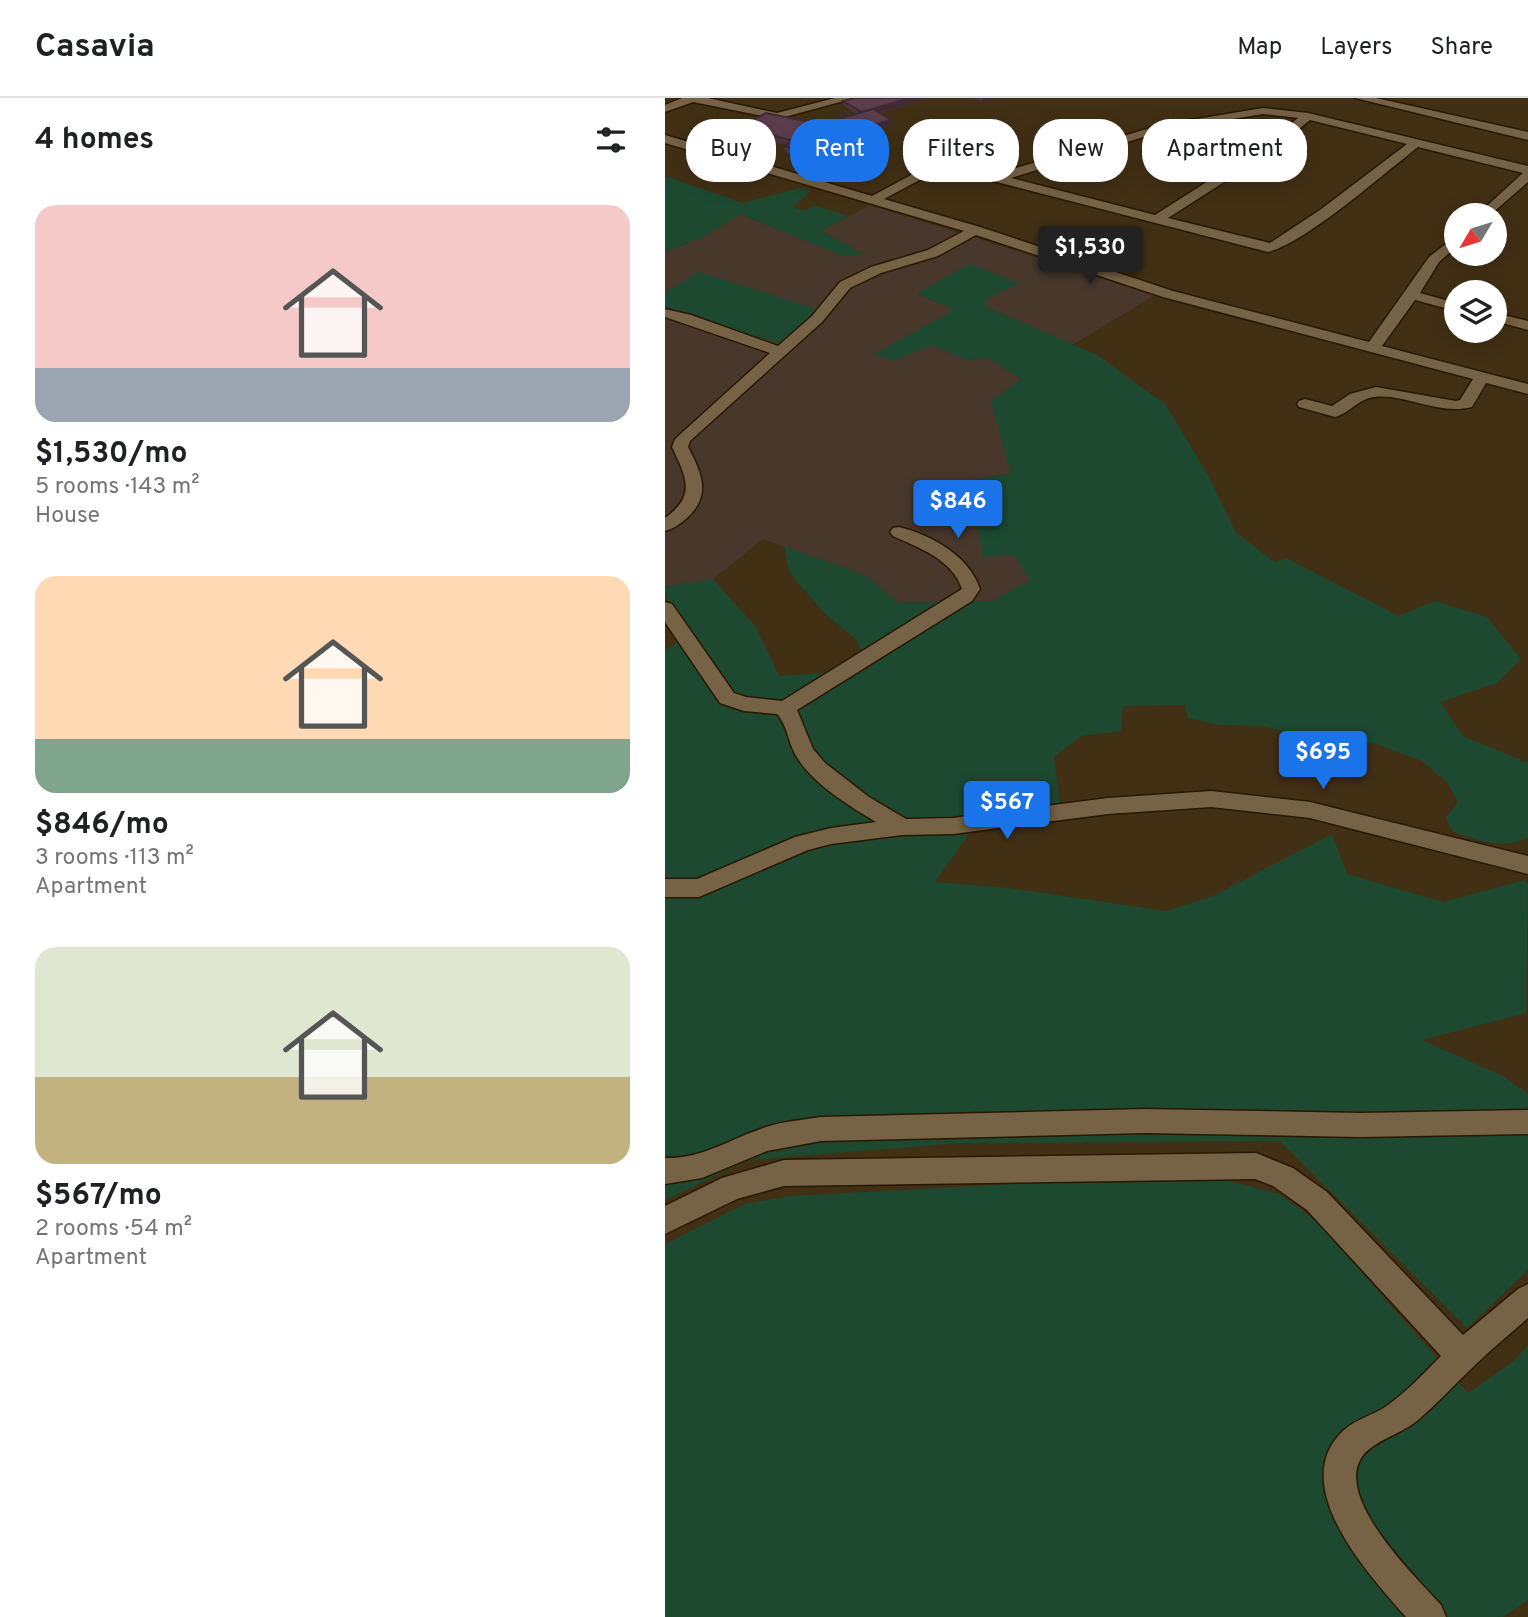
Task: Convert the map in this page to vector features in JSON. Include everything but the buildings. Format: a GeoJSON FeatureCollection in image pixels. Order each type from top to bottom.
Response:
{"type":"FeatureCollection","features":[{"type":"Feature","properties":{"kind":"street"},"geometry":{"type":"LineString","coordinates":[[665,109],[692,98],[777,116],[849,98]]}},
{"type":"Feature","properties":{"kind":"street"},"geometry":{"type":"LineString","coordinates":[[1361,98],[1528,136]]}},
{"type":"Feature","properties":{"kind":"street"},"geometry":{"type":"LineString","coordinates":[[1019,172],[1164,127],[1254,112],[1308,116],[1418,141],[1528,172]]}},
{"type":"Feature","properties":{"kind":"street"},"geometry":{"type":"LineString","coordinates":[[1156,220],[1267,149],[1308,116]]}},
{"type":"Feature","properties":{"kind":"street"},"geometry":{"type":"LineString","coordinates":[[665,139],[975,230],[1168,294],[1528,389]]}},
{"type":"Feature","properties":{"kind":"street"},"geometry":{"type":"LineString","coordinates":[[1013,182],[1259,247],[1276,246],[1325,213],[1418,141]]}},
{"type":"Feature","properties":{"kind":"street"},"geometry":{"type":"LineString","coordinates":[[1496,203],[1528,172]]}},
{"type":"Feature","properties":{"kind":"street"},"geometry":{"type":"LineString","coordinates":[[873,200],[907,182]]}},
{"type":"Feature","properties":{"kind":"street"},"geometry":{"type":"LineString","coordinates":[[665,526],[687,508],[697,492],[696,479],[680,447],[683,439],[817,319],[851,280],[933,253],[975,230]]}},
{"type":"Feature","properties":{"kind":"street"},"geometry":{"type":"LineString","coordinates":[[1372,349],[1434,260],[1444,251]]}},
{"type":"Feature","properties":{"kind":"street"},"geometry":{"type":"LineString","coordinates":[[1412,295],[1444,304]]}},
{"type":"Feature","properties":{"kind":"street"},"geometry":{"type":"LineString","coordinates":[[1507,320],[1528,326]]}},
{"type":"Feature","properties":{"kind":"street"},"geometry":{"type":"LineString","coordinates":[[1305,404],[1335,412],[1356,397],[1376,392],[1456,406],[1466,404],[1482,377]]}},
{"type":"Feature","properties":{"kind":"street"},"geometry":{"type":"LineString","coordinates":[[784,709],[965,597],[971,589],[969,578],[941,551],[899,532]]}},
{"type":"Feature","properties":{"kind":"street"},"geometry":{"type":"LineString","coordinates":[[665,608],[727,698],[744,704],[784,709],[791,717],[804,752],[817,768],[861,803],[902,827]]}},
{"type":"Feature","properties":{"kind":"street"},"geometry":{"type":"LineString","coordinates":[[665,888],[699,888],[812,841],[902,827],[953,826],[1108,806],[1211,799],[1310,810],[1528,865]]}},
{"type":"Feature","properties":{"kind":"street"},"geometry":{"type":"LineString","coordinates":[[665,1171],[673,1172],[703,1164],[768,1139],[821,1129],[1145,1121],[1360,1125],[1528,1122]]}},
{"type":"Feature","properties":{"kind":"street"},"geometry":{"type":"LineString","coordinates":[[1429,1617],[1371,1551],[1349,1514],[1341,1492],[1338,1471],[1345,1454],[1355,1442],[1399,1417],[1462,1356]]}},
{"type":"Feature","properties":{"kind":"lane"},"geometry":{"type":"LineString","coordinates":[[665,313],[705,324],[780,352]]}},
{"type":"Feature","properties":{"kind":"lane"},"geometry":{"type":"LineString","coordinates":[[665,1221],[732,1187],[784,1173],[1256,1166],[1283,1177],[1317,1201],[1462,1356],[1528,1299]]}},
{"type":"Feature","properties":{"kind":"shaded area"},"geometry":{"type":"Polygon","coordinates":[[[870,205],[1155,295],[1072,345],[987,307],[984,300],[1018,283],[918,294],[955,310],[935,322],[893,361],[932,345],[967,360],[989,358],[1022,380],[992,401],[1011,473],[969,481],[1031,580],[992,601],[898,603],[867,576],[763,539],[713,579],[665,587],[665,252],[703,237],[740,214],[843,256],[863,254],[821,231],[870,205]]]}},
{"type":"Feature","properties":{"kind":"green space"},"geometry":{"type":"Polygon","coordinates":[[[665,176],[743,203],[800,188],[811,191],[792,207],[805,211],[814,205],[848,216],[821,231],[865,255],[843,256],[740,214],[703,237],[665,252],[665,176]]]}},
{"type":"Feature","properties":{"kind":"green space"},"geometry":{"type":"Polygon","coordinates":[[[969,264],[1019,283],[985,300],[987,307],[1097,355],[1166,405],[1209,477],[1236,533],[1275,562],[1286,558],[1399,616],[1435,601],[1487,617],[1521,659],[1497,683],[1440,702],[1463,736],[1528,763],[1528,837],[1519,841],[1491,843],[1453,832],[1446,818],[1458,802],[1447,782],[1422,761],[1376,744],[1304,736],[1261,726],[1219,725],[1188,718],[1185,705],[1123,706],[1121,731],[1081,736],[1054,757],[1060,807],[984,813],[935,882],[1009,888],[1166,911],[1211,897],[1332,834],[1347,874],[1443,902],[1525,880],[1528,885],[1526,1013],[1422,1040],[1503,1076],[1528,1094],[1528,1270],[1467,1328],[1280,1141],[960,1143],[749,1160],[665,1200],[665,650],[676,644],[665,587],[713,579],[756,627],[779,676],[869,670],[856,639],[824,613],[789,572],[784,546],[867,576],[898,603],[992,601],[1030,580],[1014,555],[983,557],[968,481],[1011,473],[991,401],[1021,379],[989,358],[967,360],[932,345],[893,361],[874,354],[954,310],[917,293],[969,264]]]}},
{"type":"Feature","properties":{"kind":"green space"},"geometry":{"type":"Polygon","coordinates":[[[699,272],[820,310],[780,343],[665,311],[665,293],[699,272]]]}},
{"type":"Feature","properties":{"kind":"green space"},"geometry":{"type":"Polygon","coordinates":[[[1203,1174],[1279,1194],[1316,1221],[1468,1393],[1514,1361],[1528,1345],[1528,1600],[1503,1617],[665,1617],[665,1244],[745,1204],[789,1196],[1203,1174]]]}}]}
